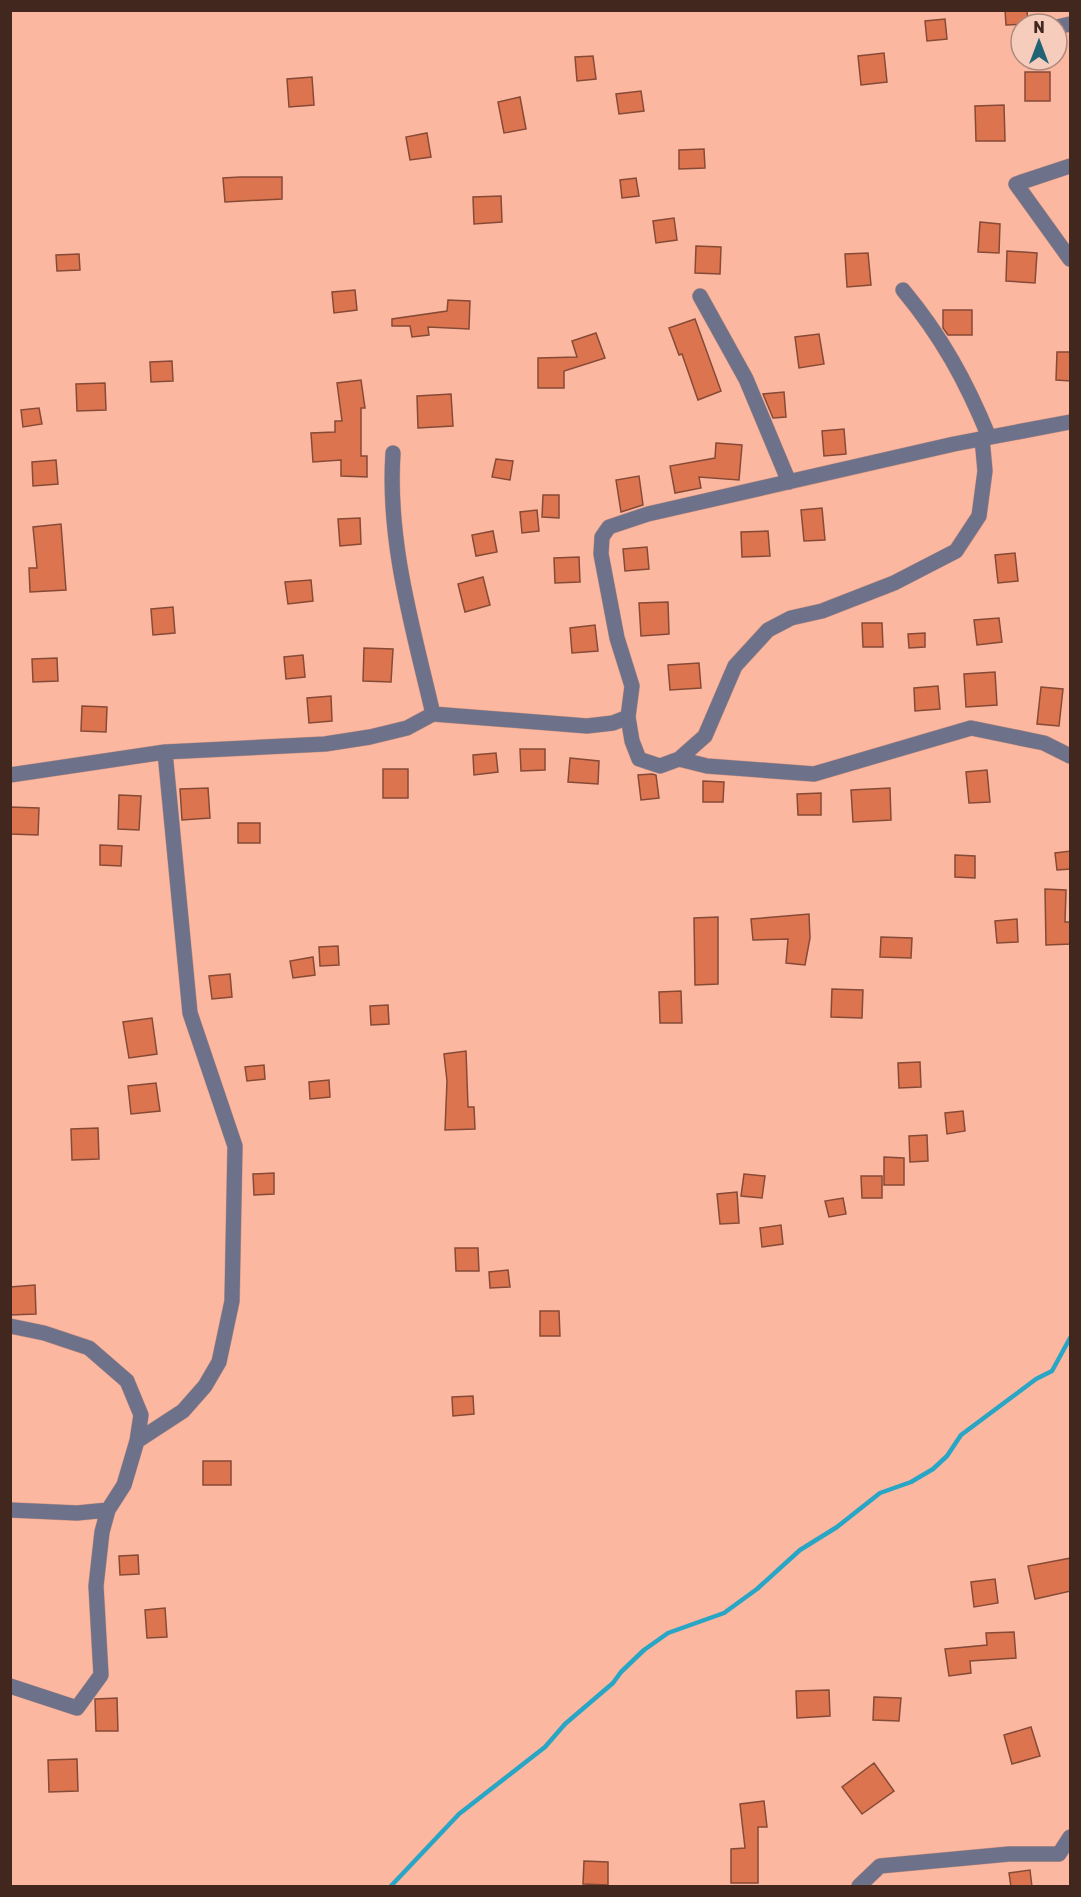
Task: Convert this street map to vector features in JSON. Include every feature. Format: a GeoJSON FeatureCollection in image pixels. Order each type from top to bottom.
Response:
{"type":"FeatureCollection","features":[{"type":"Feature","properties":{"kind":"street"},"geometry":{"type":"LineString","coordinates":[[1071,166],[1017,184],[1071,259]]}},
{"type":"Feature","properties":{"kind":"street"},"geometry":{"type":"LineString","coordinates":[[903,290],[932,325],[966,380],[986,437],[985,471],[979,516],[956,552],[894,583],[822,611],[791,618],[768,630],[735,666],[705,736],[679,759],[660,766],[639,759],[632,741],[628,717],[632,686],[617,638],[601,554],[602,537],[609,527],[648,514],[986,437],[1071,422]]}},
{"type":"Feature","properties":{"kind":"street"},"geometry":{"type":"LineString","coordinates":[[700,296],[746,379],[789,482]]}},
{"type":"Feature","properties":{"kind":"street"},"geometry":{"type":"LineString","coordinates":[[393,453],[390,492],[400,569],[433,714]]}},
{"type":"Feature","properties":{"kind":"street"},"geometry":{"type":"LineString","coordinates":[[10,775],[165,752],[325,744],[407,728],[433,714],[587,726],[613,723],[628,717]]}},
{"type":"Feature","properties":{"kind":"street"},"geometry":{"type":"LineString","coordinates":[[679,759],[707,766],[814,774],[971,728],[1044,743],[1071,756]]}},
{"type":"Feature","properties":{"kind":"street"},"geometry":{"type":"LineString","coordinates":[[137,1441],[183,1411],[205,1386],[219,1362],[232,1301],[235,1146],[190,1013],[165,752]]}},
{"type":"Feature","properties":{"kind":"street"},"geometry":{"type":"LineString","coordinates":[[10,1326],[44,1333],[89,1348],[127,1381],[141,1415],[137,1441],[124,1485],[108,1510],[102,1532],[96,1586],[101,1675],[77,1708],[10,1686]]}},
{"type":"Feature","properties":{"kind":"street"},"geometry":{"type":"LineString","coordinates":[[10,1510],[77,1513],[108,1510]]}},
{"type":"Feature","properties":{"kind":"street"},"geometry":{"type":"LineString","coordinates":[[859,1887],[880,1866],[1009,1854],[1059,1854],[1071,1837]]}},
{"type":"Feature","properties":{"kind":"building"},"geometry":{"type":"Polygon","coordinates":[[[1005,10],[1027,10],[1027,12],[1009,12],[1009,25],[1006,25],[1005,10]]]}},
{"type":"Feature","properties":{"kind":"building"},"geometry":{"type":"Polygon","coordinates":[[[945,19],[947,39],[927,41],[925,21],[945,19]]]}},
{"type":"Feature","properties":{"kind":"building"},"geometry":{"type":"Polygon","coordinates":[[[884,53],[887,82],[861,85],[858,56],[884,53]]]}},
{"type":"Feature","properties":{"kind":"building"},"geometry":{"type":"Polygon","coordinates":[[[593,56],[596,79],[577,81],[575,57],[593,56]]]}},
{"type":"Feature","properties":{"kind":"building"},"geometry":{"type":"Polygon","coordinates":[[[1025,72],[1050,72],[1050,101],[1025,101],[1025,72]]]}},
{"type":"Feature","properties":{"kind":"building"},"geometry":{"type":"Polygon","coordinates":[[[312,77],[314,105],[289,107],[287,79],[312,77]]]}},
{"type":"Feature","properties":{"kind":"building"},"geometry":{"type":"Polygon","coordinates":[[[641,91],[644,111],[619,114],[616,94],[641,91]]]}},
{"type":"Feature","properties":{"kind":"building"},"geometry":{"type":"Polygon","coordinates":[[[520,97],[526,129],[504,133],[498,102],[520,97]]]}},
{"type":"Feature","properties":{"kind":"building"},"geometry":{"type":"Polygon","coordinates":[[[1004,105],[1005,141],[976,141],[975,106],[1004,105]]]}},
{"type":"Feature","properties":{"kind":"building"},"geometry":{"type":"Polygon","coordinates":[[[427,133],[431,157],[410,160],[406,137],[427,133]]]}},
{"type":"Feature","properties":{"kind":"building"},"geometry":{"type":"Polygon","coordinates":[[[704,149],[705,168],[679,169],[679,150],[704,149]]]}},
{"type":"Feature","properties":{"kind":"building"},"geometry":{"type":"Polygon","coordinates":[[[282,177],[282,199],[225,202],[223,178],[282,177]]]}},
{"type":"Feature","properties":{"kind":"building"},"geometry":{"type":"Polygon","coordinates":[[[636,178],[639,196],[622,198],[620,180],[636,178]]]}},
{"type":"Feature","properties":{"kind":"building"},"geometry":{"type":"Polygon","coordinates":[[[501,196],[502,222],[474,224],[473,197],[501,196]]]}},
{"type":"Feature","properties":{"kind":"building"},"geometry":{"type":"Polygon","coordinates":[[[674,218],[677,240],[656,243],[653,221],[674,218]]]}},
{"type":"Feature","properties":{"kind":"building"},"geometry":{"type":"Polygon","coordinates":[[[980,222],[1000,224],[999,253],[978,252],[980,222]]]}},
{"type":"Feature","properties":{"kind":"building"},"geometry":{"type":"Polygon","coordinates":[[[696,246],[721,247],[720,274],[695,273],[696,246]]]}},
{"type":"Feature","properties":{"kind":"building"},"geometry":{"type":"Polygon","coordinates":[[[1007,251],[1037,253],[1035,283],[1006,281],[1007,251]]]}},
{"type":"Feature","properties":{"kind":"building"},"geometry":{"type":"Polygon","coordinates":[[[868,253],[871,285],[847,287],[845,254],[868,253]]]}},
{"type":"Feature","properties":{"kind":"building"},"geometry":{"type":"Polygon","coordinates":[[[79,254],[80,270],[57,271],[56,255],[79,254]]]}},
{"type":"Feature","properties":{"kind":"building"},"geometry":{"type":"Polygon","coordinates":[[[355,290],[357,310],[334,313],[332,292],[355,290]]]}},
{"type":"Feature","properties":{"kind":"building"},"geometry":{"type":"Polygon","coordinates":[[[448,300],[470,301],[469,329],[428,327],[429,335],[412,337],[410,326],[392,326],[392,319],[447,311],[448,300]]]}},
{"type":"Feature","properties":{"kind":"building"},"geometry":{"type":"Polygon","coordinates":[[[943,310],[972,310],[972,335],[948,335],[943,328],[943,310]]]}},
{"type":"Feature","properties":{"kind":"building"},"geometry":{"type":"Polygon","coordinates":[[[695,319],[721,391],[698,400],[682,354],[679,355],[669,328],[695,319]]]}},
{"type":"Feature","properties":{"kind":"building"},"geometry":{"type":"Polygon","coordinates":[[[596,333],[605,358],[564,371],[564,388],[538,388],[538,358],[577,357],[572,341],[596,333]]]}},
{"type":"Feature","properties":{"kind":"building"},"geometry":{"type":"Polygon","coordinates":[[[819,334],[824,364],[799,368],[795,337],[819,334]]]}},
{"type":"Feature","properties":{"kind":"building"},"geometry":{"type":"Polygon","coordinates":[[[1057,352],[1071,352],[1071,381],[1056,380],[1057,352]]]}},
{"type":"Feature","properties":{"kind":"building"},"geometry":{"type":"Polygon","coordinates":[[[172,361],[173,381],[151,382],[150,362],[172,361]]]}},
{"type":"Feature","properties":{"kind":"building"},"geometry":{"type":"Polygon","coordinates":[[[361,380],[365,408],[361,408],[361,456],[367,456],[367,477],[341,476],[341,460],[313,462],[311,433],[335,432],[335,421],[342,421],[337,383],[361,380]]]}},
{"type":"Feature","properties":{"kind":"building"},"geometry":{"type":"Polygon","coordinates":[[[105,383],[106,410],[77,411],[76,384],[105,383]]]}},
{"type":"Feature","properties":{"kind":"building"},"geometry":{"type":"Polygon","coordinates":[[[784,392],[786,417],[773,418],[763,394],[784,392]]]}},
{"type":"Feature","properties":{"kind":"building"},"geometry":{"type":"Polygon","coordinates":[[[451,394],[453,426],[418,428],[417,396],[451,394]]]}},
{"type":"Feature","properties":{"kind":"building"},"geometry":{"type":"Polygon","coordinates":[[[39,408],[42,424],[23,427],[21,410],[39,408]]]}},
{"type":"Feature","properties":{"kind":"building"},"geometry":{"type":"Polygon","coordinates":[[[844,429],[846,454],[824,456],[822,431],[844,429]]]}},
{"type":"Feature","properties":{"kind":"building"},"geometry":{"type":"Polygon","coordinates":[[[716,443],[742,445],[739,480],[699,477],[701,488],[675,493],[670,466],[715,458],[716,443]]]}},
{"type":"Feature","properties":{"kind":"building"},"geometry":{"type":"Polygon","coordinates":[[[496,459],[513,461],[510,480],[492,477],[496,459]]]}},
{"type":"Feature","properties":{"kind":"building"},"geometry":{"type":"Polygon","coordinates":[[[56,460],[58,484],[33,486],[32,462],[56,460]]]}},
{"type":"Feature","properties":{"kind":"building"},"geometry":{"type":"Polygon","coordinates":[[[639,476],[643,505],[621,512],[616,480],[639,476]]]}},
{"type":"Feature","properties":{"kind":"building"},"geometry":{"type":"Polygon","coordinates":[[[543,495],[559,495],[559,518],[542,517],[543,495]]]}},
{"type":"Feature","properties":{"kind":"building"},"geometry":{"type":"Polygon","coordinates":[[[822,508],[825,540],[804,541],[801,510],[822,508]]]}},
{"type":"Feature","properties":{"kind":"building"},"geometry":{"type":"Polygon","coordinates":[[[537,510],[539,531],[522,533],[520,512],[537,510]]]}},
{"type":"Feature","properties":{"kind":"building"},"geometry":{"type":"Polygon","coordinates":[[[360,518],[361,544],[340,546],[338,519],[360,518]]]}},
{"type":"Feature","properties":{"kind":"building"},"geometry":{"type":"Polygon","coordinates":[[[61,524],[66,590],[30,592],[29,568],[37,568],[33,527],[61,524]]]}},
{"type":"Feature","properties":{"kind":"building"},"geometry":{"type":"Polygon","coordinates":[[[493,531],[497,552],[476,556],[472,535],[493,531]]]}},
{"type":"Feature","properties":{"kind":"building"},"geometry":{"type":"Polygon","coordinates":[[[768,531],[770,556],[742,557],[741,532],[768,531]]]}},
{"type":"Feature","properties":{"kind":"building"},"geometry":{"type":"Polygon","coordinates":[[[647,547],[649,569],[625,571],[623,549],[647,547]]]}},
{"type":"Feature","properties":{"kind":"building"},"geometry":{"type":"Polygon","coordinates":[[[1015,553],[1018,581],[998,583],[995,555],[1015,553]]]}},
{"type":"Feature","properties":{"kind":"building"},"geometry":{"type":"Polygon","coordinates":[[[579,557],[580,582],[555,583],[554,558],[579,557]]]}},
{"type":"Feature","properties":{"kind":"building"},"geometry":{"type":"Polygon","coordinates":[[[483,577],[490,605],[465,612],[458,584],[483,577]]]}},
{"type":"Feature","properties":{"kind":"building"},"geometry":{"type":"Polygon","coordinates":[[[311,580],[313,601],[288,604],[285,582],[311,580]]]}},
{"type":"Feature","properties":{"kind":"building"},"geometry":{"type":"Polygon","coordinates":[[[668,602],[669,634],[641,636],[639,603],[668,602]]]}},
{"type":"Feature","properties":{"kind":"building"},"geometry":{"type":"Polygon","coordinates":[[[173,607],[175,633],[153,635],[151,609],[173,607]]]}},
{"type":"Feature","properties":{"kind":"building"},"geometry":{"type":"Polygon","coordinates":[[[999,618],[1002,642],[977,645],[974,620],[999,618]]]}},
{"type":"Feature","properties":{"kind":"building"},"geometry":{"type":"Polygon","coordinates":[[[862,623],[882,623],[883,647],[863,647],[862,623]]]}},
{"type":"Feature","properties":{"kind":"building"},"geometry":{"type":"Polygon","coordinates":[[[595,625],[598,651],[572,653],[570,628],[595,625]]]}},
{"type":"Feature","properties":{"kind":"building"},"geometry":{"type":"Polygon","coordinates":[[[925,633],[925,647],[909,648],[908,634],[925,633]]]}},
{"type":"Feature","properties":{"kind":"building"},"geometry":{"type":"Polygon","coordinates":[[[364,648],[393,649],[391,682],[363,681],[364,648]]]}},
{"type":"Feature","properties":{"kind":"building"},"geometry":{"type":"Polygon","coordinates":[[[303,655],[305,677],[286,679],[284,657],[303,655]]]}},
{"type":"Feature","properties":{"kind":"building"},"geometry":{"type":"Polygon","coordinates":[[[57,658],[58,681],[33,682],[32,659],[57,658]]]}},
{"type":"Feature","properties":{"kind":"building"},"geometry":{"type":"Polygon","coordinates":[[[699,663],[701,688],[670,690],[668,665],[699,663]]]}},
{"type":"Feature","properties":{"kind":"building"},"geometry":{"type":"Polygon","coordinates":[[[995,672],[997,705],[966,707],[964,674],[995,672]]]}},
{"type":"Feature","properties":{"kind":"building"},"geometry":{"type":"Polygon","coordinates":[[[938,686],[940,709],[915,711],[914,688],[938,686]]]}},
{"type":"Feature","properties":{"kind":"building"},"geometry":{"type":"Polygon","coordinates":[[[1041,687],[1063,689],[1059,726],[1037,724],[1041,687]]]}},
{"type":"Feature","properties":{"kind":"building"},"geometry":{"type":"Polygon","coordinates":[[[331,696],[332,721],[309,723],[307,698],[331,696]]]}},
{"type":"Feature","properties":{"kind":"building"},"geometry":{"type":"Polygon","coordinates":[[[82,706],[107,707],[106,732],[81,731],[82,706]]]}},
{"type":"Feature","properties":{"kind":"building"},"geometry":{"type":"Polygon","coordinates":[[[520,749],[545,749],[545,770],[521,771],[520,749]]]}},
{"type":"Feature","properties":{"kind":"building"},"geometry":{"type":"Polygon","coordinates":[[[496,753],[498,772],[474,775],[473,755],[496,753]]]}},
{"type":"Feature","properties":{"kind":"building"},"geometry":{"type":"Polygon","coordinates":[[[570,758],[599,761],[598,784],[568,782],[570,758]]]}},
{"type":"Feature","properties":{"kind":"building"},"geometry":{"type":"Polygon","coordinates":[[[383,769],[408,769],[408,798],[383,798],[383,769]]]}},
{"type":"Feature","properties":{"kind":"building"},"geometry":{"type":"Polygon","coordinates":[[[987,770],[990,802],[969,803],[966,772],[987,770]]]}},
{"type":"Feature","properties":{"kind":"building"},"geometry":{"type":"Polygon","coordinates":[[[638,775],[656,775],[659,798],[641,800],[638,775]]]}},
{"type":"Feature","properties":{"kind":"building"},"geometry":{"type":"Polygon","coordinates":[[[703,781],[724,782],[723,802],[703,802],[703,781]]]}},
{"type":"Feature","properties":{"kind":"building"},"geometry":{"type":"Polygon","coordinates":[[[208,788],[210,818],[182,820],[180,789],[208,788]]]}},
{"type":"Feature","properties":{"kind":"building"},"geometry":{"type":"Polygon","coordinates":[[[890,788],[891,820],[853,822],[851,790],[890,788]]]}},
{"type":"Feature","properties":{"kind":"building"},"geometry":{"type":"Polygon","coordinates":[[[821,793],[821,815],[798,815],[797,794],[821,793]]]}},
{"type":"Feature","properties":{"kind":"building"},"geometry":{"type":"Polygon","coordinates":[[[119,795],[141,796],[139,830],[118,829],[119,795]]]}},
{"type":"Feature","properties":{"kind":"building"},"geometry":{"type":"Polygon","coordinates":[[[10,807],[39,808],[38,835],[10,834],[10,807]]]}},
{"type":"Feature","properties":{"kind":"building"},"geometry":{"type":"Polygon","coordinates":[[[238,823],[260,823],[260,843],[238,843],[238,823]]]}},
{"type":"Feature","properties":{"kind":"building"},"geometry":{"type":"Polygon","coordinates":[[[100,845],[122,846],[121,866],[100,865],[100,845]]]}},
{"type":"Feature","properties":{"kind":"building"},"geometry":{"type":"Polygon","coordinates":[[[1071,851],[1071,869],[1057,870],[1055,853],[1071,851]]]}},
{"type":"Feature","properties":{"kind":"building"},"geometry":{"type":"Polygon","coordinates":[[[955,855],[975,856],[975,878],[955,877],[955,855]]]}},
{"type":"Feature","properties":{"kind":"building"},"geometry":{"type":"Polygon","coordinates":[[[1045,889],[1066,890],[1065,922],[1071,922],[1071,944],[1046,945],[1045,889]]]}},
{"type":"Feature","properties":{"kind":"building"},"geometry":{"type":"Polygon","coordinates":[[[809,914],[810,938],[805,965],[786,963],[788,939],[753,940],[751,919],[809,914]]]}},
{"type":"Feature","properties":{"kind":"building"},"geometry":{"type":"Polygon","coordinates":[[[718,917],[718,984],[695,985],[694,918],[718,917]]]}},
{"type":"Feature","properties":{"kind":"building"},"geometry":{"type":"Polygon","coordinates":[[[1017,919],[1018,942],[997,943],[995,921],[1017,919]]]}},
{"type":"Feature","properties":{"kind":"building"},"geometry":{"type":"Polygon","coordinates":[[[881,937],[912,938],[911,958],[880,957],[881,937]]]}},
{"type":"Feature","properties":{"kind":"building"},"geometry":{"type":"Polygon","coordinates":[[[338,946],[339,965],[320,966],[319,947],[338,946]]]}},
{"type":"Feature","properties":{"kind":"building"},"geometry":{"type":"Polygon","coordinates":[[[313,957],[315,975],[293,978],[290,961],[313,957]]]}},
{"type":"Feature","properties":{"kind":"building"},"geometry":{"type":"Polygon","coordinates":[[[230,974],[232,997],[212,999],[209,976],[230,974]]]}},
{"type":"Feature","properties":{"kind":"building"},"geometry":{"type":"Polygon","coordinates":[[[832,989],[863,990],[862,1018],[831,1017],[832,989]]]}},
{"type":"Feature","properties":{"kind":"building"},"geometry":{"type":"Polygon","coordinates":[[[681,991],[682,1023],[660,1023],[659,992],[681,991]]]}},
{"type":"Feature","properties":{"kind":"building"},"geometry":{"type":"Polygon","coordinates":[[[388,1005],[389,1024],[371,1025],[370,1006],[388,1005]]]}},
{"type":"Feature","properties":{"kind":"building"},"geometry":{"type":"Polygon","coordinates":[[[152,1018],[157,1054],[129,1058],[123,1022],[152,1018]]]}},
{"type":"Feature","properties":{"kind":"building"},"geometry":{"type":"Polygon","coordinates":[[[466,1051],[468,1107],[474,1107],[475,1129],[445,1130],[447,1081],[444,1054],[466,1051]]]}},
{"type":"Feature","properties":{"kind":"building"},"geometry":{"type":"Polygon","coordinates":[[[920,1062],[921,1087],[899,1088],[898,1063],[920,1062]]]}},
{"type":"Feature","properties":{"kind":"building"},"geometry":{"type":"Polygon","coordinates":[[[264,1065],[265,1079],[247,1081],[245,1067],[264,1065]]]}},
{"type":"Feature","properties":{"kind":"building"},"geometry":{"type":"Polygon","coordinates":[[[329,1080],[330,1097],[310,1099],[309,1082],[329,1080]]]}},
{"type":"Feature","properties":{"kind":"building"},"geometry":{"type":"Polygon","coordinates":[[[156,1083],[160,1111],[131,1114],[128,1086],[156,1083]]]}},
{"type":"Feature","properties":{"kind":"building"},"geometry":{"type":"Polygon","coordinates":[[[963,1111],[965,1131],[947,1134],[945,1113],[963,1111]]]}},
{"type":"Feature","properties":{"kind":"building"},"geometry":{"type":"Polygon","coordinates":[[[98,1128],[99,1159],[72,1160],[71,1129],[98,1128]]]}},
{"type":"Feature","properties":{"kind":"building"},"geometry":{"type":"Polygon","coordinates":[[[927,1135],[928,1161],[910,1162],[909,1136],[927,1135]]]}},
{"type":"Feature","properties":{"kind":"building"},"geometry":{"type":"Polygon","coordinates":[[[884,1157],[904,1158],[904,1185],[884,1185],[884,1157]]]}},
{"type":"Feature","properties":{"kind":"building"},"geometry":{"type":"Polygon","coordinates":[[[274,1173],[274,1194],[254,1195],[253,1174],[274,1173]]]}},
{"type":"Feature","properties":{"kind":"building"},"geometry":{"type":"Polygon","coordinates":[[[744,1174],[765,1176],[762,1198],[741,1196],[744,1174]]]}},
{"type":"Feature","properties":{"kind":"building"},"geometry":{"type":"Polygon","coordinates":[[[861,1176],[882,1176],[882,1198],[862,1198],[861,1176]]]}},
{"type":"Feature","properties":{"kind":"building"},"geometry":{"type":"Polygon","coordinates":[[[737,1192],[739,1223],[720,1224],[717,1194],[737,1192]]]}},
{"type":"Feature","properties":{"kind":"building"},"geometry":{"type":"Polygon","coordinates":[[[843,1198],[846,1214],[829,1217],[825,1201],[843,1198]]]}},
{"type":"Feature","properties":{"kind":"building"},"geometry":{"type":"Polygon","coordinates":[[[781,1225],[783,1244],[762,1247],[760,1228],[781,1225]]]}},
{"type":"Feature","properties":{"kind":"building"},"geometry":{"type":"Polygon","coordinates":[[[455,1248],[478,1248],[479,1271],[456,1271],[455,1248]]]}},
{"type":"Feature","properties":{"kind":"building"},"geometry":{"type":"Polygon","coordinates":[[[508,1270],[510,1287],[490,1288],[489,1272],[508,1270]]]}},
{"type":"Feature","properties":{"kind":"building"},"geometry":{"type":"Polygon","coordinates":[[[35,1285],[36,1314],[10,1315],[10,1287],[35,1285]]]}},
{"type":"Feature","properties":{"kind":"building"},"geometry":{"type":"Polygon","coordinates":[[[540,1311],[559,1311],[560,1336],[540,1336],[540,1311]]]}},
{"type":"Feature","properties":{"kind":"building"},"geometry":{"type":"Polygon","coordinates":[[[473,1396],[474,1414],[453,1416],[452,1397],[473,1396]]]}},
{"type":"Feature","properties":{"kind":"building"},"geometry":{"type":"Polygon","coordinates":[[[203,1461],[231,1461],[231,1485],[203,1485],[203,1461]]]}},
{"type":"Feature","properties":{"kind":"building"},"geometry":{"type":"Polygon","coordinates":[[[138,1555],[139,1574],[120,1575],[119,1556],[138,1555]]]}},
{"type":"Feature","properties":{"kind":"building"},"geometry":{"type":"Polygon","coordinates":[[[1071,1558],[1071,1591],[1035,1599],[1028,1566],[1071,1558]]]}},
{"type":"Feature","properties":{"kind":"building"},"geometry":{"type":"Polygon","coordinates":[[[995,1579],[998,1603],[974,1607],[971,1582],[995,1579]]]}},
{"type":"Feature","properties":{"kind":"building"},"geometry":{"type":"Polygon","coordinates":[[[165,1608],[167,1637],[147,1638],[145,1610],[165,1608]]]}},
{"type":"Feature","properties":{"kind":"building"},"geometry":{"type":"Polygon","coordinates":[[[1014,1632],[1016,1658],[970,1661],[971,1673],[949,1676],[945,1649],[987,1645],[986,1633],[1014,1632]]]}},
{"type":"Feature","properties":{"kind":"building"},"geometry":{"type":"Polygon","coordinates":[[[829,1690],[830,1716],[797,1718],[796,1691],[829,1690]]]}},
{"type":"Feature","properties":{"kind":"building"},"geometry":{"type":"Polygon","coordinates":[[[874,1697],[901,1698],[899,1721],[873,1720],[874,1697]]]}},
{"type":"Feature","properties":{"kind":"building"},"geometry":{"type":"Polygon","coordinates":[[[117,1698],[118,1731],[96,1731],[95,1699],[117,1698]]]}},
{"type":"Feature","properties":{"kind":"building"},"geometry":{"type":"Polygon","coordinates":[[[1031,1727],[1040,1756],[1012,1764],[1004,1735],[1031,1727]]]}},
{"type":"Feature","properties":{"kind":"building"},"geometry":{"type":"Polygon","coordinates":[[[77,1759],[78,1791],[49,1792],[48,1760],[77,1759]]]}},
{"type":"Feature","properties":{"kind":"building"},"geometry":{"type":"Polygon","coordinates":[[[874,1763],[894,1791],[862,1814],[842,1787],[874,1763]]]}},
{"type":"Feature","properties":{"kind":"building"},"geometry":{"type":"Polygon","coordinates":[[[764,1801],[767,1827],[758,1827],[758,1883],[731,1883],[731,1849],[745,1848],[740,1804],[764,1801]]]}},
{"type":"Feature","properties":{"kind":"building"},"geometry":{"type":"Polygon","coordinates":[[[584,1861],[608,1862],[608,1885],[583,1884],[584,1861]]]}},
{"type":"Feature","properties":{"kind":"building"},"geometry":{"type":"Polygon","coordinates":[[[1030,1870],[1032,1887],[1011,1887],[1009,1873],[1030,1870]]]}},
{"type":"Feature","properties":{"kind":"waterway"},"geometry":{"type":"LineString","coordinates":[[391,1886],[459,1814],[545,1747],[565,1724],[613,1683],[644,1650],[668,1633],[724,1613],[757,1589],[800,1550],[837,1527],[880,1493],[911,1482],[933,1469],[947,1456],[961,1435],[1036,1379],[1052,1371],[1070,1338]]}}]}
